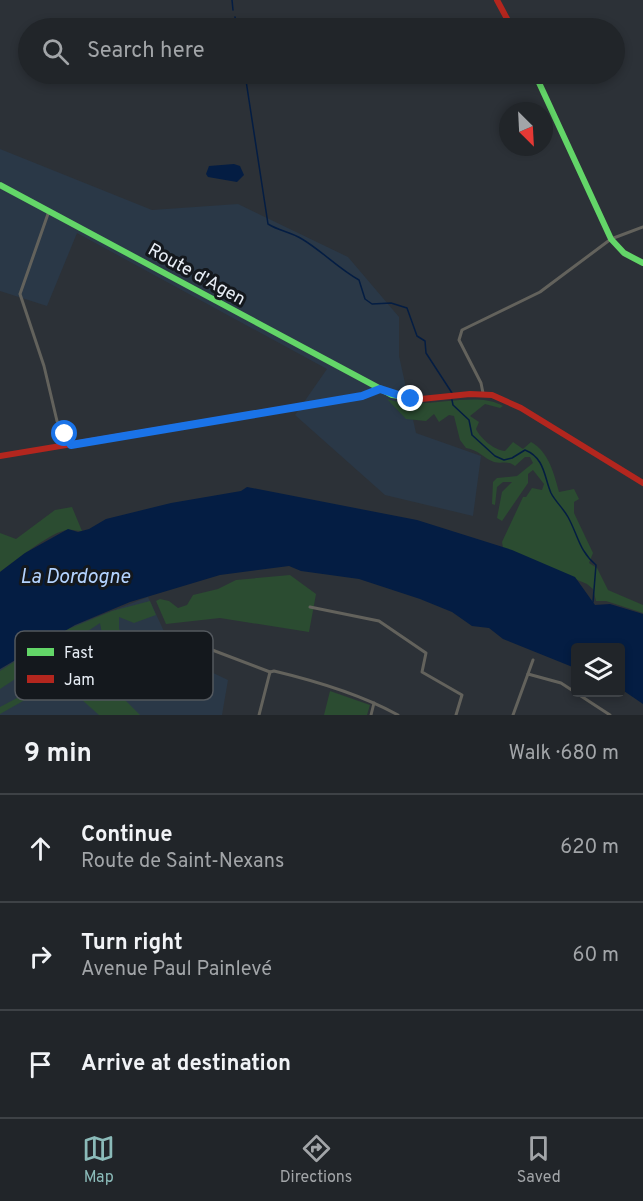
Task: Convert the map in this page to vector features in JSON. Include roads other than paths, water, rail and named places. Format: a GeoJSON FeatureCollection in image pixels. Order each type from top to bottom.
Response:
{"type":"FeatureCollection","features":[{"type":"Feature","properties":{"kind":"main road"},"geometry":{"type":"LineString","coordinates":[[497,0],[507,18]]}},
{"type":"Feature","properties":{"kind":"main road"},"geometry":{"type":"LineString","coordinates":[[540,84],[611,239],[624,253],[643,262]]}},
{"type":"Feature","properties":{"kind":"main road","name":"Route d'Agen"},"geometry":{"type":"LineString","coordinates":[[0,185],[379,388],[411,399],[483,393]]}},
{"type":"Feature","properties":{"kind":"main road"},"geometry":{"type":"LineString","coordinates":[[366,381],[367,393]]}},
{"type":"Feature","properties":{"kind":"main road"},"geometry":{"type":"LineString","coordinates":[[0,456],[367,393],[379,388]]}},
{"type":"Feature","properties":{"kind":"main road"},"geometry":{"type":"LineString","coordinates":[[483,393],[521,408],[643,483]]}},
{"type":"Feature","properties":{"kind":"street"},"geometry":{"type":"LineString","coordinates":[[49,211],[20,294],[44,366],[57,422],[71,445]]}},
{"type":"Feature","properties":{"kind":"street"},"geometry":{"type":"LineString","coordinates":[[483,393],[481,383],[459,340],[462,330],[540,292],[611,239],[643,227]]}},
{"type":"Feature","properties":{"kind":"street"},"geometry":{"type":"LineString","coordinates":[[310,608],[379,621],[426,653],[422,672],[462,695],[456,715]]}},
{"type":"Feature","properties":{"kind":"street"},"geometry":{"type":"LineString","coordinates":[[213,650],[270,672],[296,676],[374,703],[398,715]]}},
{"type":"Feature","properties":{"kind":"street"},"geometry":{"type":"LineString","coordinates":[[513,715],[533,660]]}},
{"type":"Feature","properties":{"kind":"street"},"geometry":{"type":"LineString","coordinates":[[259,715],[270,672]]}},
{"type":"Feature","properties":{"kind":"street"},"geometry":{"type":"LineString","coordinates":[[528,674],[561,683],[610,715]]}},
{"type":"Feature","properties":{"kind":"street"},"geometry":{"type":"LineString","coordinates":[[371,715],[374,703]]}},
{"type":"Feature","properties":{"kind":"water"},"geometry":{"type":"Polygon","coordinates":[[[234,164],[240,166],[244,175],[237,182],[208,177],[206,174],[209,166],[234,164]]]}},
{"type":"Feature","properties":{"kind":"water","name":"La Dordogne"},"geometry":{"type":"Polygon","coordinates":[[[247,487],[417,520],[512,550],[575,577],[595,605],[610,604],[643,614],[643,704],[625,692],[625,643],[571,643],[571,666],[503,639],[489,628],[472,626],[452,612],[420,599],[359,579],[301,571],[289,566],[220,575],[130,602],[65,631],[15,631],[15,660],[0,669],[0,572],[25,553],[68,529],[78,532],[89,529],[106,519],[171,503],[241,491],[247,487]]]}},
{"type":"Feature","properties":{"kind":"waterway"},"geometry":{"type":"LineString","coordinates":[[232,0],[233,10]]}},
{"type":"Feature","properties":{"kind":"waterway"},"geometry":{"type":"LineString","coordinates":[[247,84],[268,224],[302,239],[359,280],[365,299],[372,304],[391,303],[407,308],[417,336],[425,341],[426,353],[452,393]]}},
{"type":"Feature","properties":{"kind":"waterway"},"geometry":{"type":"LineString","coordinates":[[452,400],[453,405],[469,420],[472,435],[495,456],[504,460],[525,450],[537,458],[543,468],[551,493],[568,517],[586,554],[596,565],[593,602]]}}]}
